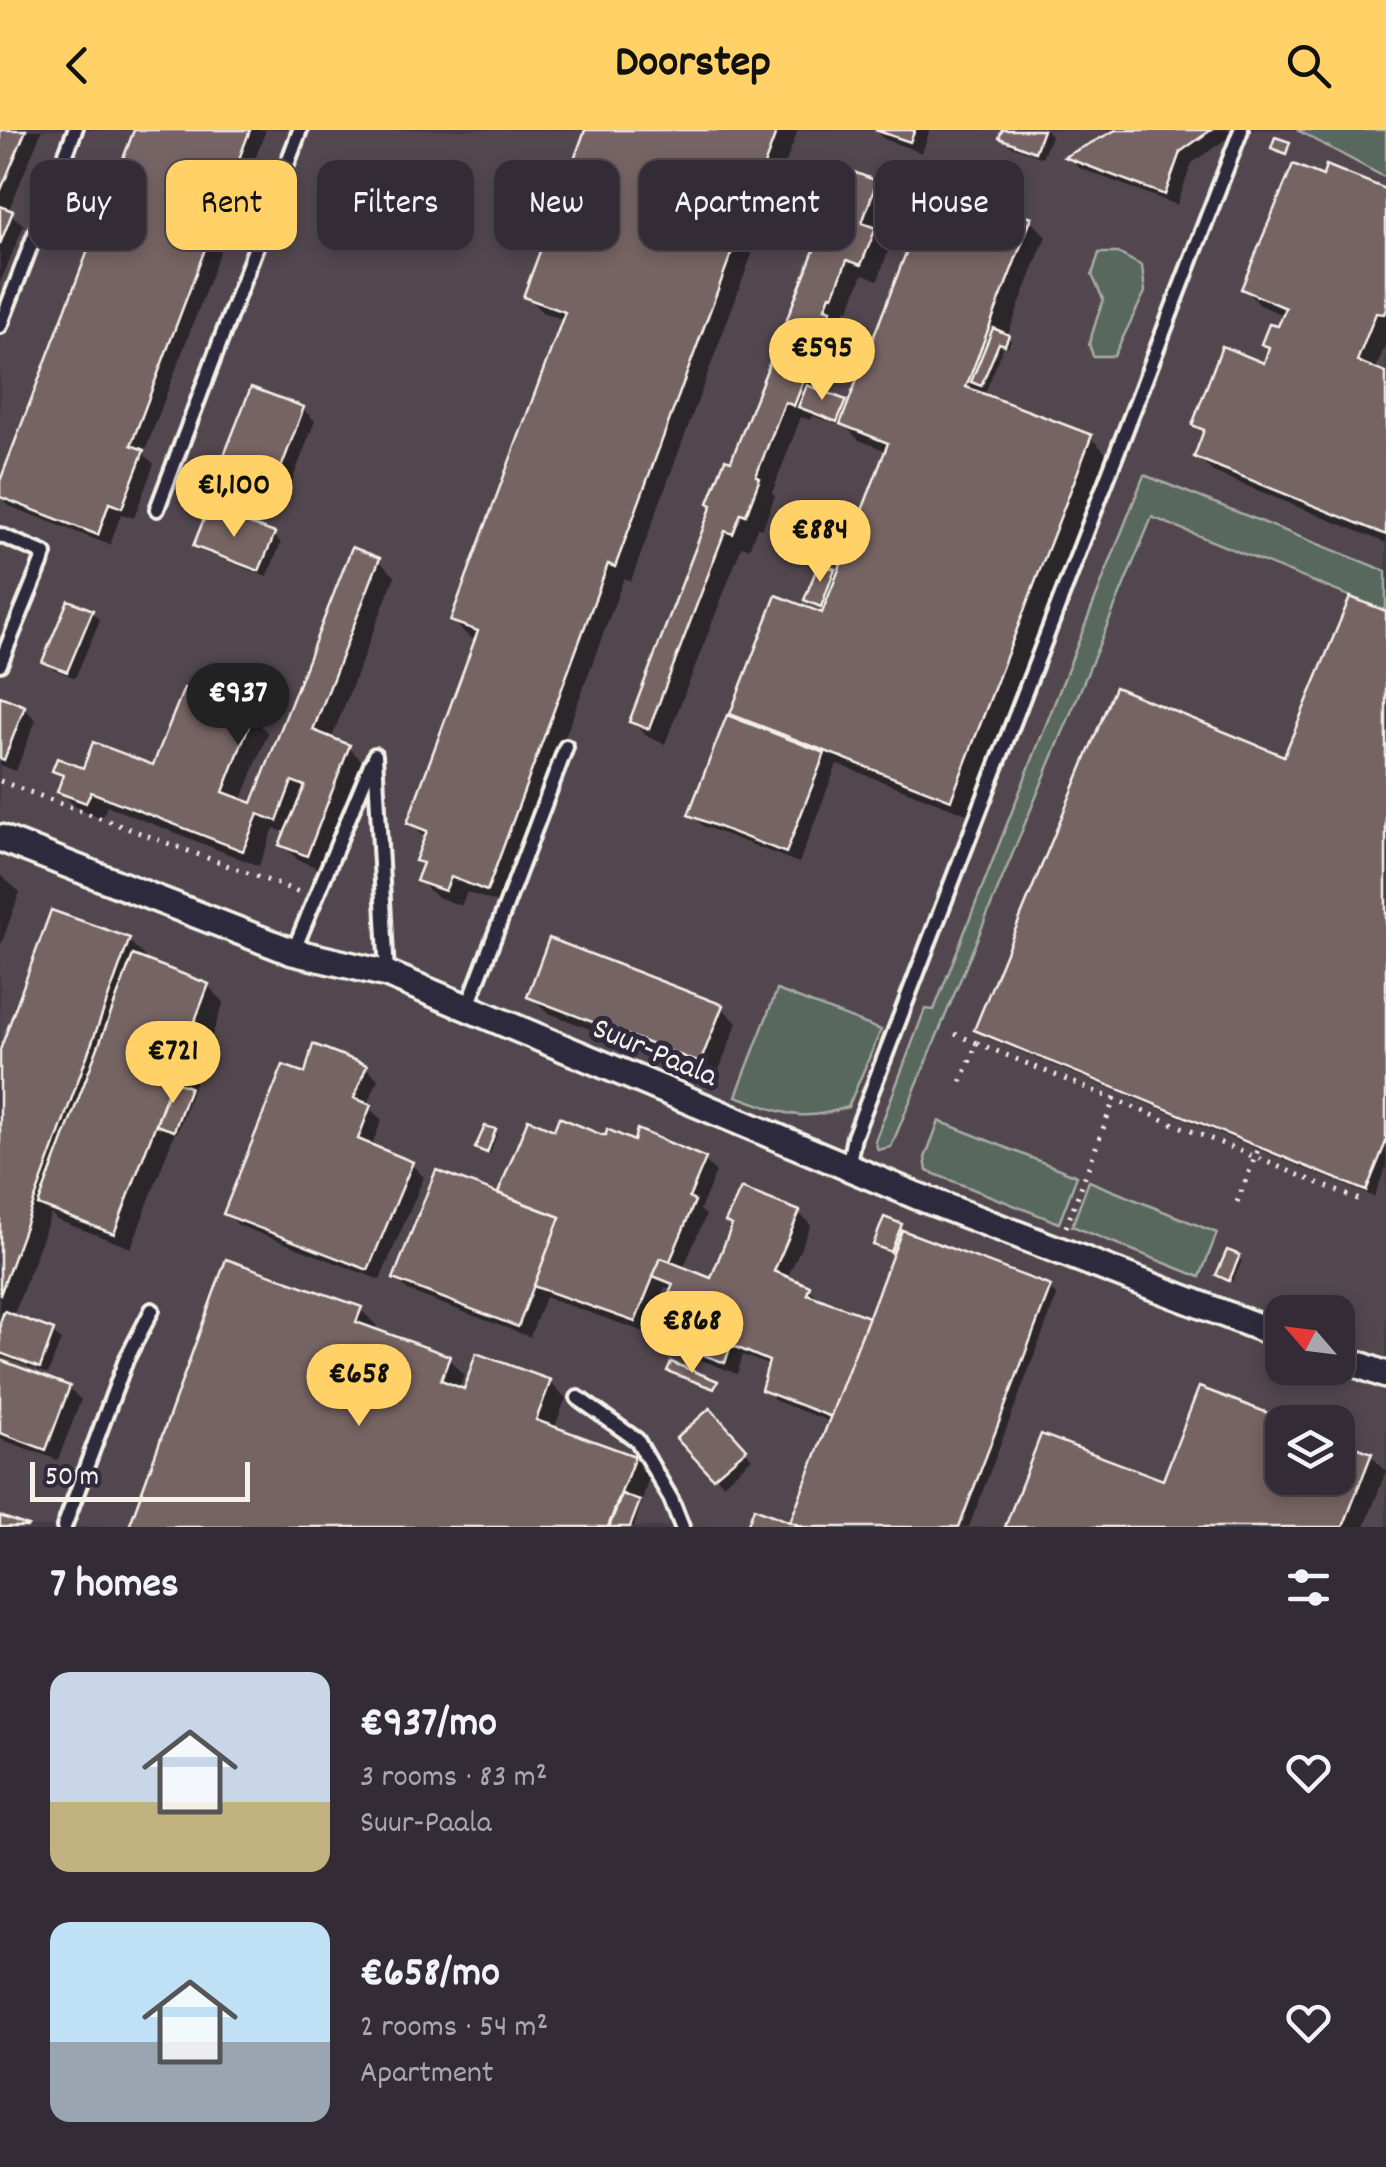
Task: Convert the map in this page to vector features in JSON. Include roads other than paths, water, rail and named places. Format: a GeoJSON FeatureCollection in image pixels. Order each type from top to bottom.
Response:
{"type":"FeatureCollection","features":[{"type":"Feature","properties":{"kind":"street","name":"Suur-Paala"},"geometry":{"type":"LineString","coordinates":[[0,838],[293,952],[386,974],[848,1167],[1265,1330]]}},
{"type":"Feature","properties":{"kind":"street"},"geometry":{"type":"LineString","coordinates":[[1355,1363],[1386,1375]]}},
{"type":"Feature","properties":{"kind":"lane"},"geometry":{"type":"LineString","coordinates":[[0,326],[75,130]]}},
{"type":"Feature","properties":{"kind":"lane"},"geometry":{"type":"LineString","coordinates":[[157,509],[300,130]]}},
{"type":"Feature","properties":{"kind":"lane"},"geometry":{"type":"LineString","coordinates":[[848,1167],[861,1118],[1242,130]]}},
{"type":"Feature","properties":{"kind":"lane"},"geometry":{"type":"LineString","coordinates":[[0,536],[46,554],[0,664]]}},
{"type":"Feature","properties":{"kind":"lane"},"geometry":{"type":"LineString","coordinates":[[468,1006],[566,747]]}},
{"type":"Feature","properties":{"kind":"lane"},"geometry":{"type":"LineString","coordinates":[[293,952],[375,756],[386,974]]}},
{"type":"Feature","properties":{"kind":"lane"},"geometry":{"type":"LineString","coordinates":[[64,1527],[126,1360],[152,1310]]}},
{"type":"Feature","properties":{"kind":"lane"},"geometry":{"type":"LineString","coordinates":[[578,1398],[636,1440],[671,1498],[682,1527]]}}]}
